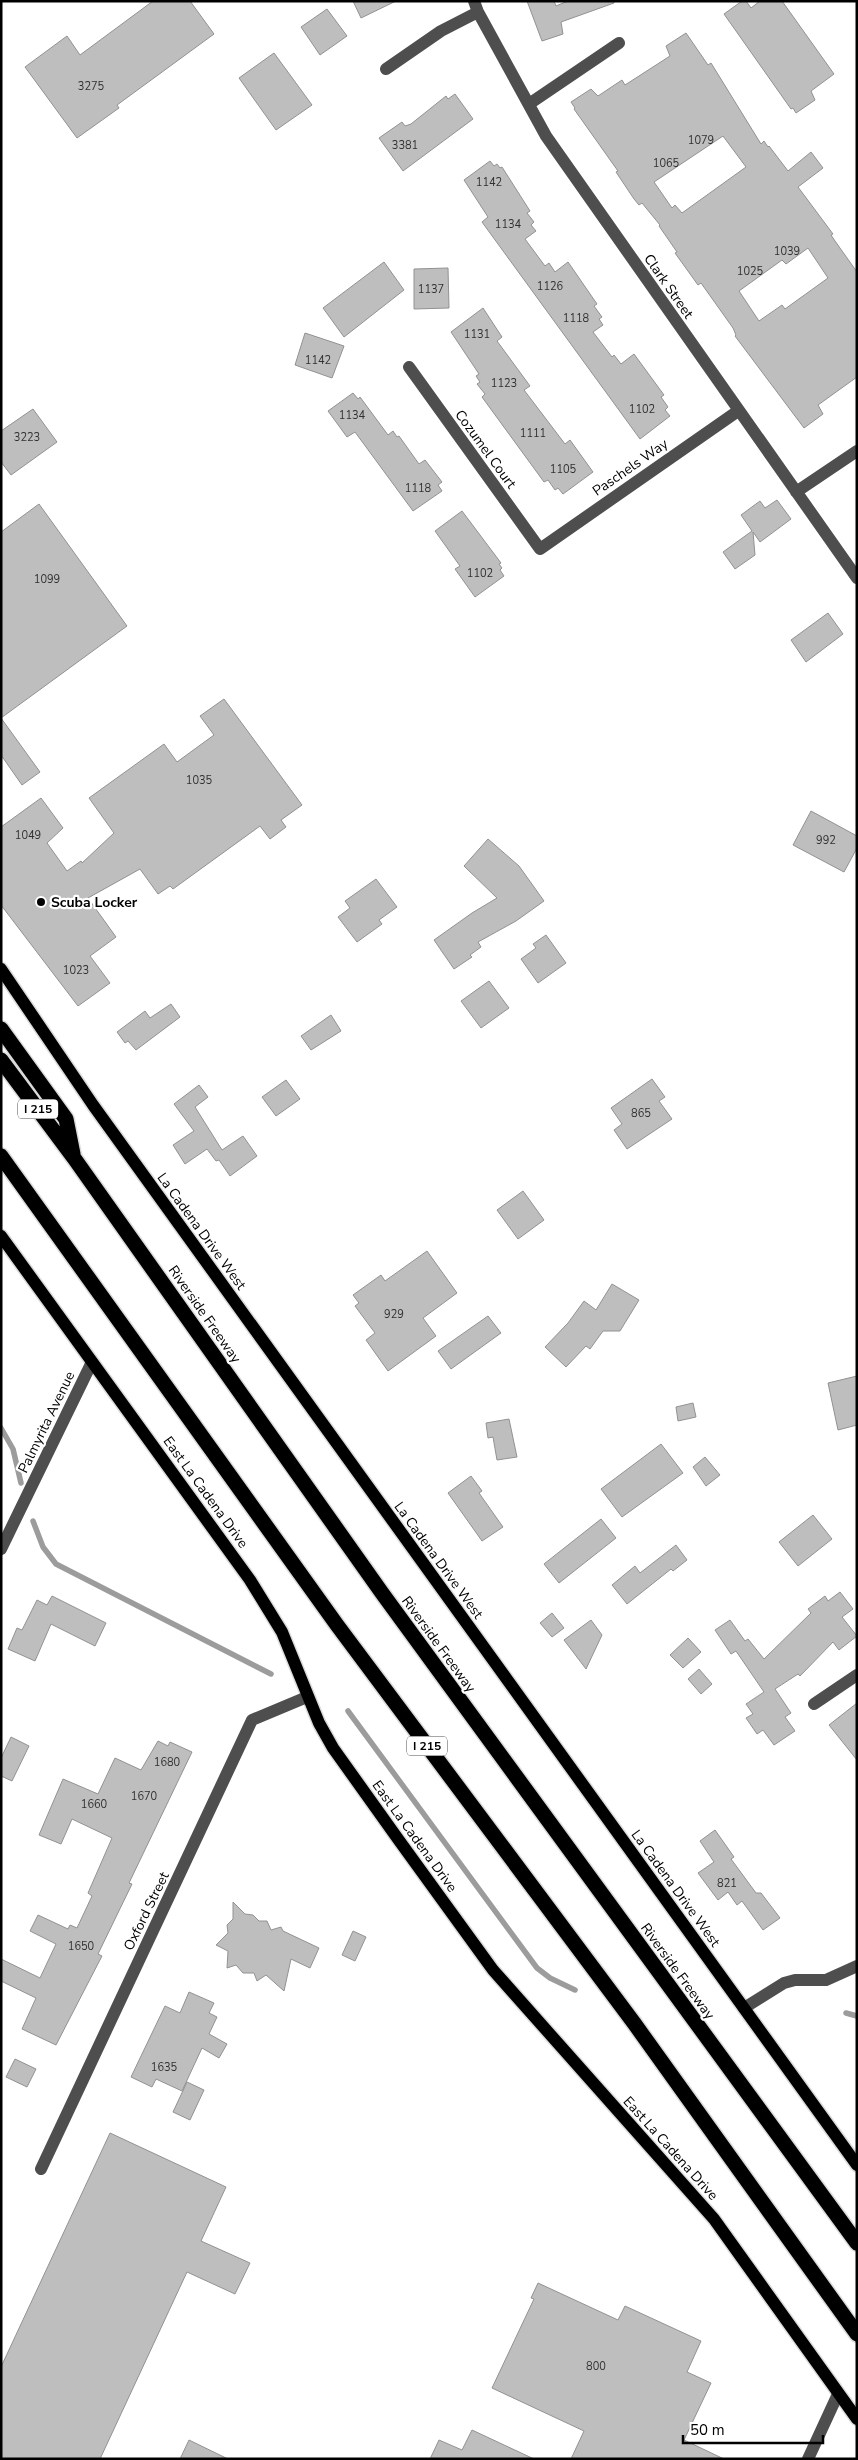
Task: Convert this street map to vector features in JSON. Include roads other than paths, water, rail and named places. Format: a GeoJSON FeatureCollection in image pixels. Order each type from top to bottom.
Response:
{"type":"FeatureCollection","features":[{"type":"Feature","properties":{"kind":"highway"},"geometry":{"type":"LineString","coordinates":[[1,1030],[66,1119],[74,1158]]}},
{"type":"Feature","properties":{"kind":"highway","name":"Riverside Freeway"},"geometry":{"type":"LineString","coordinates":[[1,1060],[74,1158],[382,1592],[857,2243]]}},
{"type":"Feature","properties":{"kind":"highway","name":"I 215"},"geometry":{"type":"LineString","coordinates":[[1,1156],[337,1625],[634,2022],[857,2334]]}},
{"type":"Feature","properties":{"kind":"main road","name":"La Cadena Drive West"},"geometry":{"type":"LineString","coordinates":[[1,969],[93,1105],[857,2164]]}},
{"type":"Feature","properties":{"kind":"main road","name":"East La Cadena Drive"},"geometry":{"type":"LineString","coordinates":[[1,1236],[250,1580],[282,1632],[307,1697],[333,1748],[493,1970],[714,2219],[857,2419]]}},
{"type":"Feature","properties":{"kind":"street"},"geometry":{"type":"LineString","coordinates":[[386,68],[476,7]]}},
{"type":"Feature","properties":{"kind":"street","name":"Clark Street"},"geometry":{"type":"LineString","coordinates":[[476,7],[546,136],[857,578]]}},
{"type":"Feature","properties":{"kind":"street"},"geometry":{"type":"LineString","coordinates":[[529,104],[619,44]]}},
{"type":"Feature","properties":{"kind":"street","name":"Cozumel Court"},"geometry":{"type":"LineString","coordinates":[[409,367],[540,549]]}},
{"type":"Feature","properties":{"kind":"street","name":"Paschels Way"},"geometry":{"type":"LineString","coordinates":[[540,549],[738,410]]}},
{"type":"Feature","properties":{"kind":"street"},"geometry":{"type":"LineString","coordinates":[[796,492],[857,451]]}},
{"type":"Feature","properties":{"kind":"street","name":"Palmyrita Avenue"},"geometry":{"type":"LineString","coordinates":[[1,1549],[92,1362]]}},
{"type":"Feature","properties":{"kind":"street"},"geometry":{"type":"LineString","coordinates":[[814,1704],[857,1675]]}},
{"type":"Feature","properties":{"kind":"street","name":"Oxford Street"},"geometry":{"type":"LineString","coordinates":[[41,2169],[252,1720],[307,1697]]}},
{"type":"Feature","properties":{"kind":"street"},"geometry":{"type":"LineString","coordinates":[[744,2008],[784,1983],[795,1980],[826,1980],[857,1966]]}},
{"type":"Feature","properties":{"kind":"street"},"geometry":{"type":"LineString","coordinates":[[808,2459],[838,2394]]}},
{"type":"Feature","properties":{"kind":"waterway"},"geometry":{"type":"LineString","coordinates":[[1,1428],[13,1449],[21,1483]]}},
{"type":"Feature","properties":{"kind":"waterway"},"geometry":{"type":"LineString","coordinates":[[33,1521],[43,1547],[56,1564],[271,1674]]}},
{"type":"Feature","properties":{"kind":"waterway"},"geometry":{"type":"LineString","coordinates":[[348,1711],[537,1968],[550,1978],[575,1990]]}},
{"type":"Feature","properties":{"kind":"waterway"},"geometry":{"type":"LineString","coordinates":[[846,2013],[857,2016]]}},
{"type":"Feature","properties":{"kind":"place","name":"Scuba Locker"},"geometry":{"type":"Point","coordinates":[41,902]}}]}
